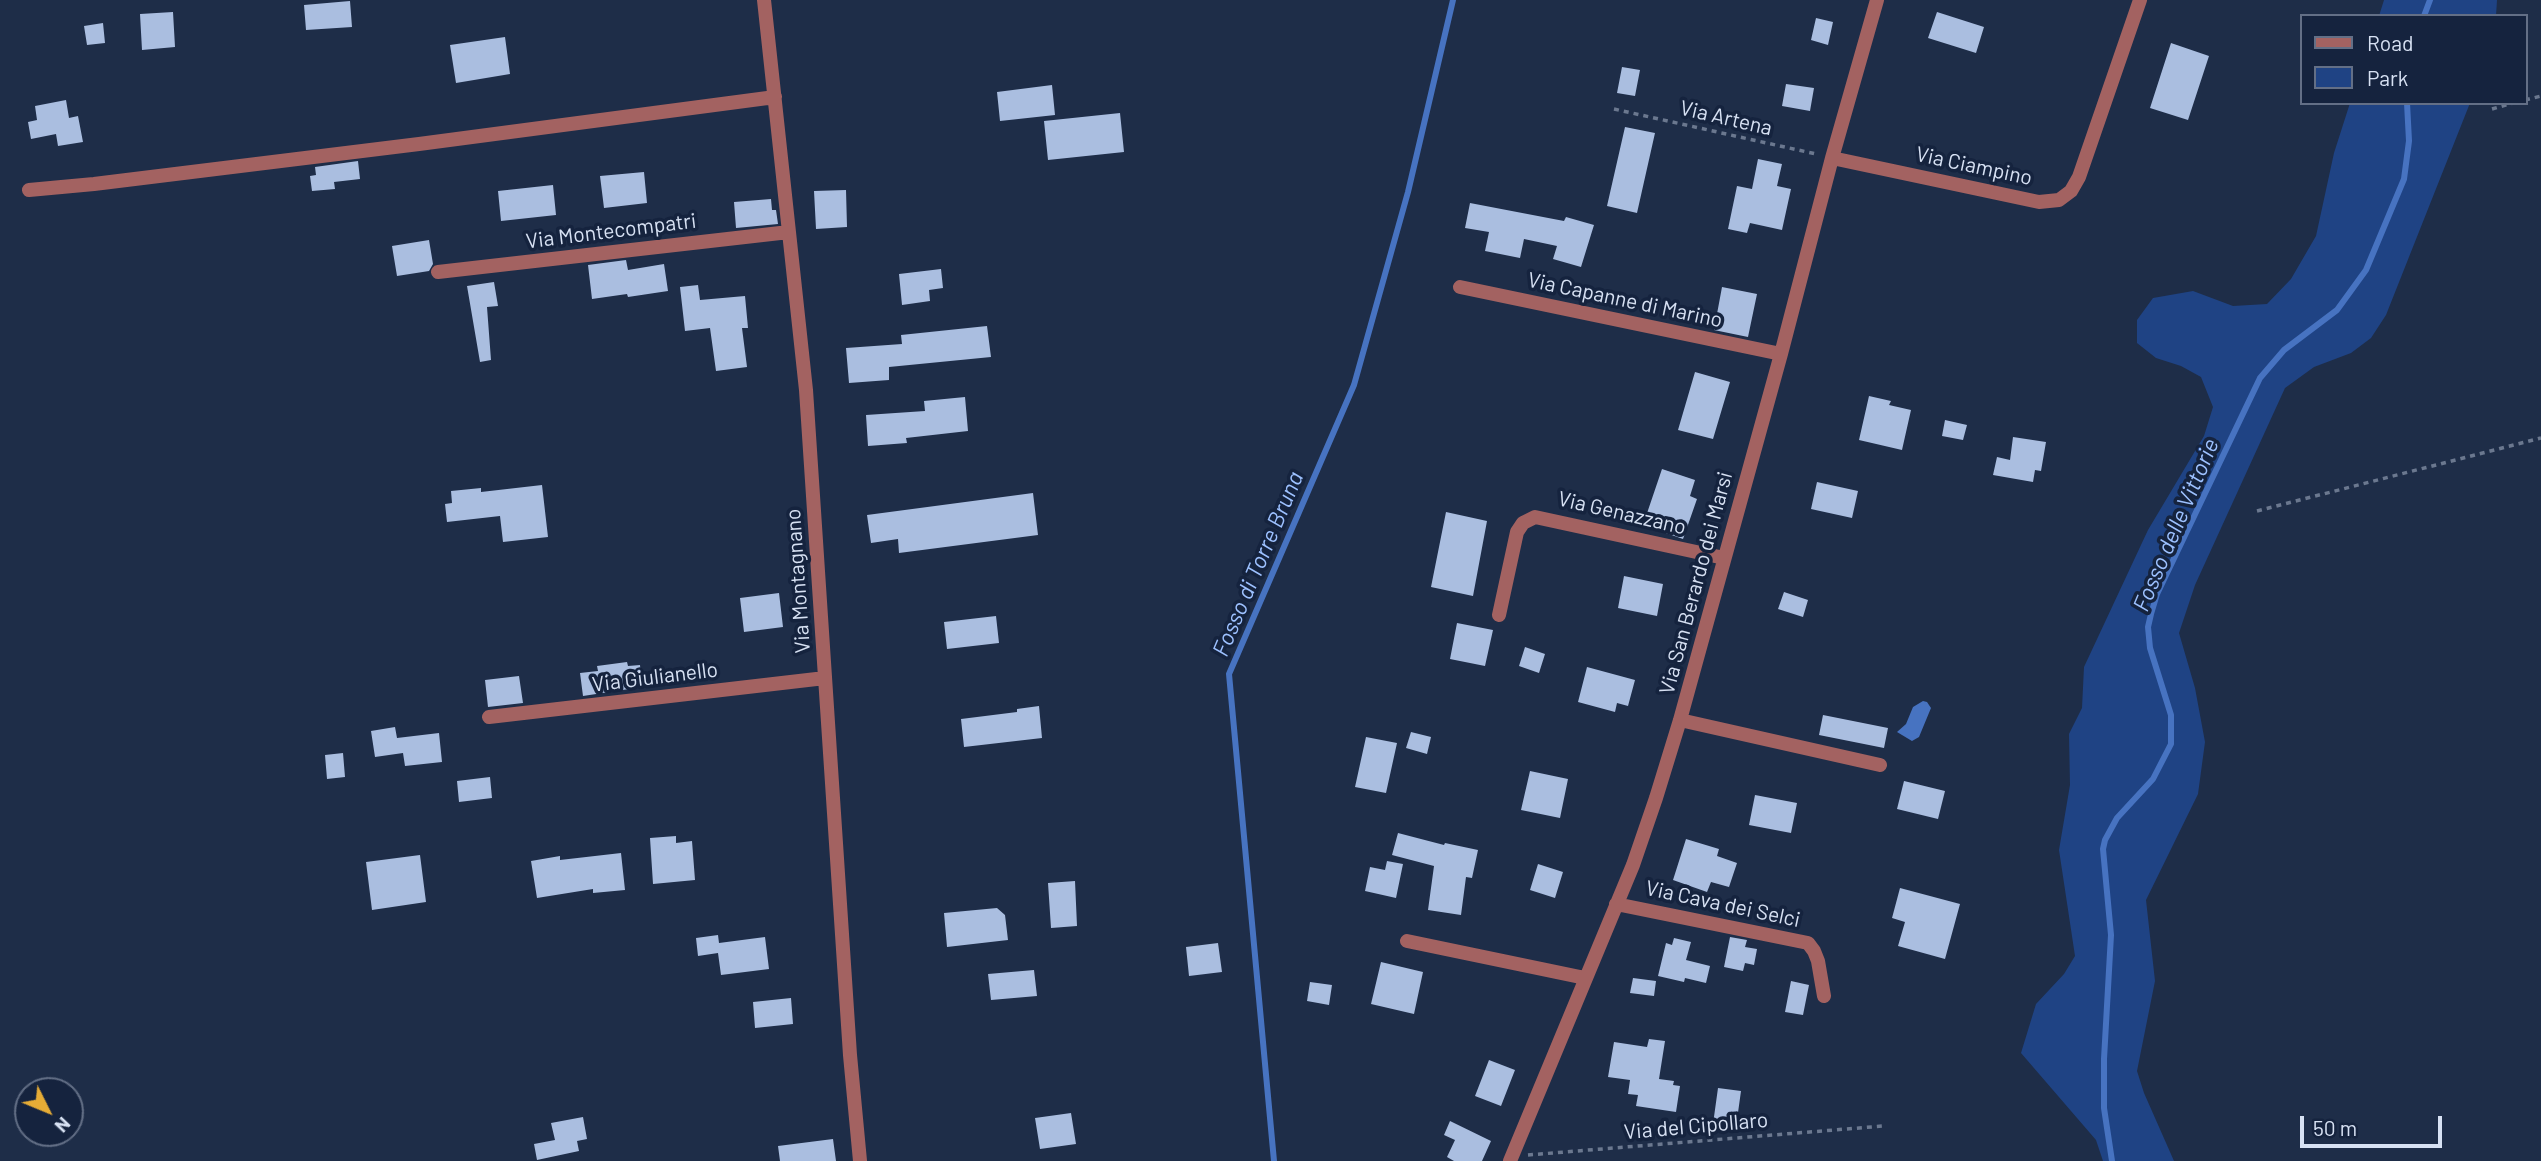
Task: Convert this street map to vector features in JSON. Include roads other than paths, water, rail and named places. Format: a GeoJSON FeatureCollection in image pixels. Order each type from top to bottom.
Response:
{"type":"FeatureCollection","features":[{"type":"Feature","properties":{"kind":"street","name":"Via Montagnano"},"geometry":{"type":"LineString","coordinates":[[764,0],[807,390],[849,1044],[860,1161]]}},
{"type":"Feature","properties":{"kind":"street","name":"Via San Berardo dei Marsi"},"geometry":{"type":"LineString","coordinates":[[1511,1158],[1648,823],[1680,720],[1877,0]]}},
{"type":"Feature","properties":{"kind":"street","name":"Via Ciampino"},"geometry":{"type":"LineString","coordinates":[[1832,158],[2039,202],[2059,200],[2071,191],[2079,177],[2140,0]]}},
{"type":"Feature","properties":{"kind":"street"},"geometry":{"type":"LineString","coordinates":[[29,190],[419,145],[775,97]]}},
{"type":"Feature","properties":{"kind":"street","name":"Via Montecompatri"},"geometry":{"type":"LineString","coordinates":[[438,272],[789,232]]}},
{"type":"Feature","properties":{"kind":"street","name":"Via Capanne di Marino"},"geometry":{"type":"LineString","coordinates":[[1460,287],[1781,355]]}},
{"type":"Feature","properties":{"kind":"street","name":"Via Genazzano"},"geometry":{"type":"LineString","coordinates":[[1499,615],[1517,532],[1523,523],[1535,517],[1724,558]]}},
{"type":"Feature","properties":{"kind":"street","name":"Via Giulianello"},"geometry":{"type":"LineString","coordinates":[[489,717],[825,678]]}},
{"type":"Feature","properties":{"kind":"street"},"geometry":{"type":"LineString","coordinates":[[1680,720],[1880,765]]}},
{"type":"Feature","properties":{"kind":"street","name":"Via Cava dei Selci"},"geometry":{"type":"LineString","coordinates":[[1616,904],[1808,943],[1818,961],[1824,996]]}},
{"type":"Feature","properties":{"kind":"street"},"geometry":{"type":"LineString","coordinates":[[1407,941],[1586,978]]}},
{"type":"Feature","properties":{"kind":"waterway","name":"Fosso di Torre Bruna"},"geometry":{"type":"LineString","coordinates":[[1274,1161],[1229,674],[1354,385],[1408,192],[1453,0]]}},
{"type":"Feature","properties":{"kind":"waterway","name":"Fosso delle Vittorie"},"geometry":{"type":"LineString","coordinates":[[2425,14],[2430,0]]}},
{"type":"Feature","properties":{"kind":"waterway","name":"Fosso delle Vittorie"},"geometry":{"type":"LineString","coordinates":[[2112,1161],[2104,1108],[2111,935],[2103,849],[2117,818],[2153,779],[2171,744],[2171,715],[2150,648],[2148,627],[2151,614],[2157,594],[2260,378],[2284,350],[2337,310],[2366,270],[2404,179],[2409,141],[2407,105]]}}]}
